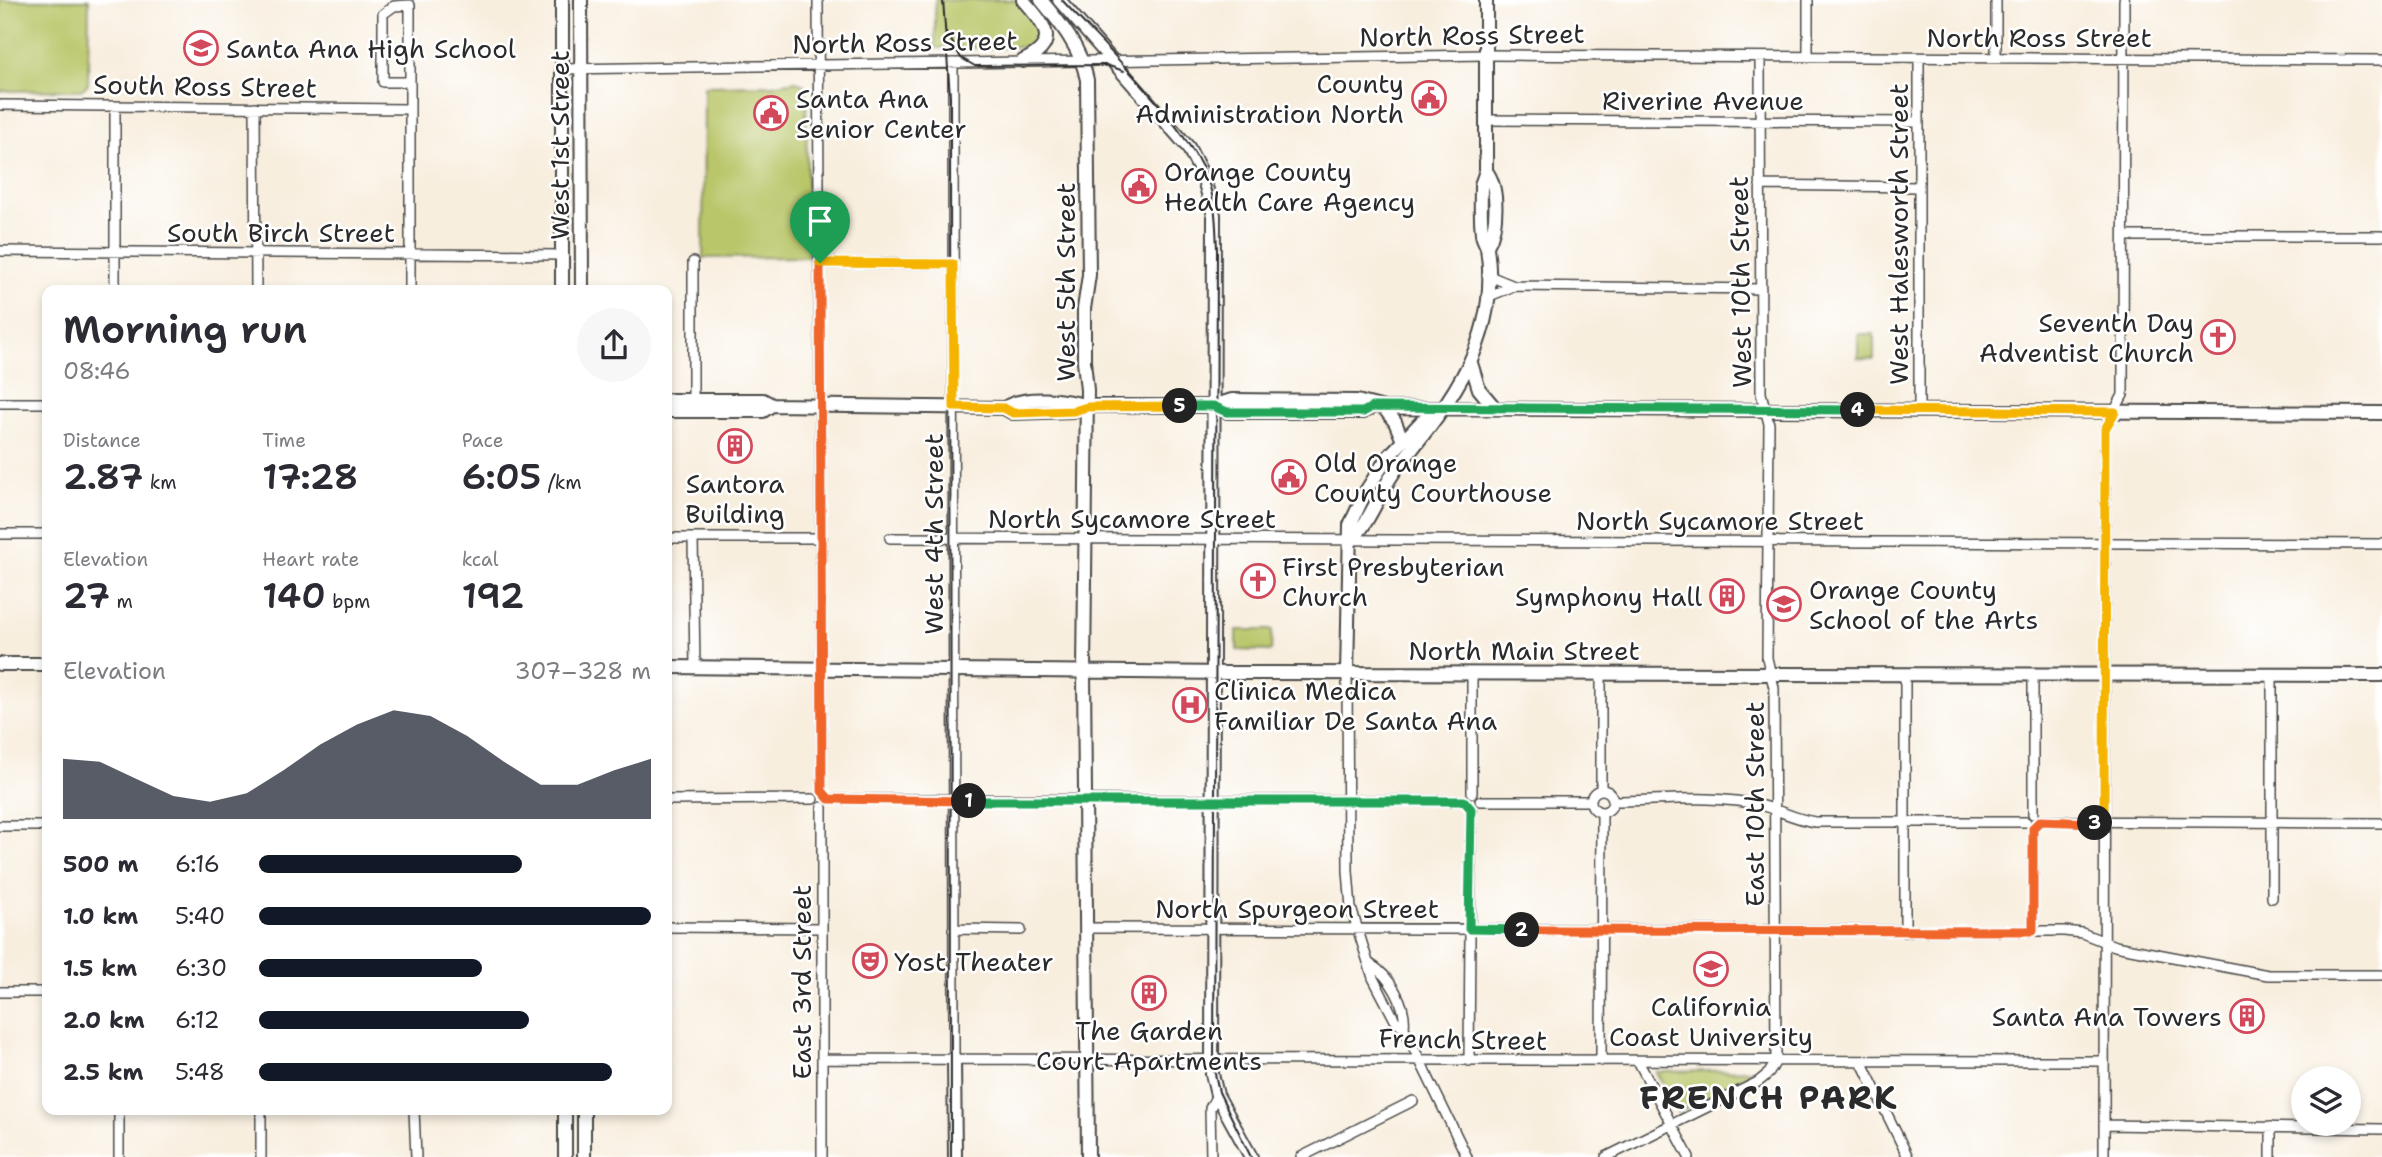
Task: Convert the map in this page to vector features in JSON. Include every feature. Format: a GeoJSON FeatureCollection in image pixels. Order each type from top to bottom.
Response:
{"type":"FeatureCollection","features":[{"type":"Feature","properties":{"kind":"main road","name":"West 1st Street"},"geometry":{"type":"LineString","coordinates":[[562,0],[562,285]]}},
{"type":"Feature","properties":{"kind":"main road","name":"West 1st Street"},"geometry":{"type":"LineString","coordinates":[[582,0],[582,285]]}},
{"type":"Feature","properties":{"kind":"main road"},"geometry":{"type":"LineString","coordinates":[[1023,0],[1042,22],[1047,39],[1037,55],[1023,61]]}},
{"type":"Feature","properties":{"kind":"main road"},"geometry":{"type":"LineString","coordinates":[[1041,0],[1083,61]]}},
{"type":"Feature","properties":{"kind":"main road"},"geometry":{"type":"LineString","coordinates":[[1059,0],[1188,147],[1211,198],[1214,240],[1212,1058],[1217,1096],[1251,1157]]}},
{"type":"Feature","properties":{"kind":"main road"},"geometry":{"type":"LineString","coordinates":[[1352,541],[1367,524],[1381,492],[1399,465],[1434,425],[1471,363],[1483,329],[1487,297],[1487,246],[1481,227],[1481,185],[1490,175],[1486,120],[1486,0]]}},
{"type":"Feature","properties":{"kind":"main road","name":"West 5th Street"},"geometry":{"type":"LineString","coordinates":[[1083,61],[1087,80],[1089,275],[1084,309],[1087,407],[1084,671],[1088,1157]]}},
{"type":"Feature","properties":{"kind":"main road"},"geometry":{"type":"LineString","coordinates":[[1471,363],[1479,389],[1495,408]]}},
{"type":"Feature","properties":{"kind":"main road"},"geometry":{"type":"LineString","coordinates":[[672,401],[763,411],[772,405],[1004,408],[1013,413],[1074,411],[1087,407],[1213,406],[1228,400],[1259,400],[1357,401],[1378,407],[1443,408],[2382,413]]}},
{"type":"Feature","properties":{"kind":"main road"},"geometry":{"type":"LineString","coordinates":[[672,410],[693,405]]}},
{"type":"Feature","properties":{"kind":"main road"},"geometry":{"type":"LineString","coordinates":[[1378,407],[1395,422],[1403,441]]}},
{"type":"Feature","properties":{"kind":"main road"},"geometry":{"type":"LineString","coordinates":[[1347,674],[1347,578],[1352,541],[1350,524],[1366,491],[1403,441],[1422,421],[1443,408]]}},
{"type":"Feature","properties":{"kind":"main road"},"geometry":{"type":"LineString","coordinates":[[0,664],[42,664]]}},
{"type":"Feature","properties":{"kind":"main road","name":"North Main Street"},"geometry":{"type":"LineString","coordinates":[[672,667],[1347,674],[1601,672],[2382,675]]}},
{"type":"Feature","properties":{"kind":"main road"},"geometry":{"type":"LineString","coordinates":[[954,1058],[955,1157]]}},
{"type":"Feature","properties":{"kind":"main road"},"geometry":{"type":"LineString","coordinates":[[565,1115],[565,1157]]}},
{"type":"Feature","properties":{"kind":"main road"},"geometry":{"type":"LineString","coordinates":[[584,1115],[584,1157]]}},
{"type":"Feature","properties":{"kind":"street"},"geometry":{"type":"LineString","coordinates":[[818,0],[822,791],[825,803]]}},
{"type":"Feature","properties":{"kind":"street"},"geometry":{"type":"LineString","coordinates":[[1808,0],[1808,57]]}},
{"type":"Feature","properties":{"kind":"street"},"geometry":{"type":"LineString","coordinates":[[1996,0],[1996,58]]}},
{"type":"Feature","properties":{"kind":"street"},"geometry":{"type":"LineString","coordinates":[[2104,1157],[2105,429],[2123,395],[2124,0]]}},
{"type":"Feature","properties":{"kind":"street"},"geometry":{"type":"LineString","coordinates":[[410,82],[383,82],[383,14],[394,6],[410,5],[410,82],[410,285]]}},
{"type":"Feature","properties":{"kind":"street","name":"North Ross Street"},"geometry":{"type":"LineString","coordinates":[[562,69],[1486,55],[2382,60]]}},
{"type":"Feature","properties":{"kind":"street","name":"West 10th Street"},"geometry":{"type":"LineString","coordinates":[[1760,57],[1761,393],[1769,424],[1767,657],[1770,673]]}},
{"type":"Feature","properties":{"kind":"street","name":"West Halesworth Street"},"geometry":{"type":"LineString","coordinates":[[1919,58],[1919,410]]}},
{"type":"Feature","properties":{"kind":"street","name":"West 4th Street"},"geometry":{"type":"LineString","coordinates":[[953,63],[954,1058]]}},
{"type":"Feature","properties":{"kind":"street","name":"South Ross Street"},"geometry":{"type":"LineString","coordinates":[[0,105],[410,109]]}},
{"type":"Feature","properties":{"kind":"street"},"geometry":{"type":"LineString","coordinates":[[115,106],[115,285]]}},
{"type":"Feature","properties":{"kind":"street"},"geometry":{"type":"LineString","coordinates":[[255,107],[256,285]]}},
{"type":"Feature","properties":{"kind":"street","name":"Riverine Avenue"},"geometry":{"type":"LineString","coordinates":[[1486,120],[1919,122]]}},
{"type":"Feature","properties":{"kind":"street"},"geometry":{"type":"LineString","coordinates":[[1760,185],[1919,187]]}},
{"type":"Feature","properties":{"kind":"street"},"geometry":{"type":"LineString","coordinates":[[2125,236],[2382,236]]}},
{"type":"Feature","properties":{"kind":"street","name":"South Birch Street"},"geometry":{"type":"LineString","coordinates":[[0,251],[562,255]]}},
{"type":"Feature","properties":{"kind":"street"},"geometry":{"type":"LineString","coordinates":[[693,262],[693,405]]}},
{"type":"Feature","properties":{"kind":"street"},"geometry":{"type":"LineString","coordinates":[[820,263],[953,264]]}},
{"type":"Feature","properties":{"kind":"street"},"geometry":{"type":"LineString","coordinates":[[1487,275],[1514,286],[1761,289]]}},
{"type":"Feature","properties":{"kind":"street"},"geometry":{"type":"LineString","coordinates":[[1487,297],[1514,286]]}},
{"type":"Feature","properties":{"kind":"street"},"geometry":{"type":"LineString","coordinates":[[0,402],[42,403]]}},
{"type":"Feature","properties":{"kind":"street"},"geometry":{"type":"LineString","coordinates":[[0,534],[42,534]]}},
{"type":"Feature","properties":{"kind":"street"},"geometry":{"type":"LineString","coordinates":[[672,538],[822,538]]}},
{"type":"Feature","properties":{"kind":"street"},"geometry":{"type":"LineString","coordinates":[[693,538],[695,668]]}},
{"type":"Feature","properties":{"kind":"street","name":"North Sycamore Street"},"geometry":{"type":"LineString","coordinates":[[890,538],[2382,544]]}},
{"type":"Feature","properties":{"kind":"street"},"geometry":{"type":"LineString","coordinates":[[1601,672],[1601,790]]}},
{"type":"Feature","properties":{"kind":"street"},"geometry":{"type":"LineString","coordinates":[[1472,673],[1472,793],[1480,801],[1591,801]]}},
{"type":"Feature","properties":{"kind":"street","name":"East 10th Street"},"geometry":{"type":"LineString","coordinates":[[1770,673],[1774,688],[1776,1061]]}},
{"type":"Feature","properties":{"kind":"street"},"geometry":{"type":"LineString","coordinates":[[1347,674],[1348,871],[1355,928],[1373,978],[1395,1020],[1404,1028],[1467,1157]]}},
{"type":"Feature","properties":{"kind":"street"},"geometry":{"type":"LineString","coordinates":[[1905,674],[1905,932]]}},
{"type":"Feature","properties":{"kind":"street"},"geometry":{"type":"LineString","coordinates":[[2272,674],[2272,898]]}},
{"type":"Feature","properties":{"kind":"street"},"geometry":{"type":"LineString","coordinates":[[2033,675],[2033,931]]}},
{"type":"Feature","properties":{"kind":"street"},"geometry":{"type":"LineString","coordinates":[[1601,790],[1608,792],[1613,801],[1609,810],[1602,812],[1593,807],[1591,801],[1595,792],[1601,790]]}},
{"type":"Feature","properties":{"kind":"street"},"geometry":{"type":"LineString","coordinates":[[813,799],[817,792],[822,791]]}},
{"type":"Feature","properties":{"kind":"street"},"geometry":{"type":"LineString","coordinates":[[813,799],[816,806],[825,803],[1085,800],[1464,801],[1472,793]]}},
{"type":"Feature","properties":{"kind":"street"},"geometry":{"type":"LineString","coordinates":[[672,800],[813,799]]}},
{"type":"Feature","properties":{"kind":"street"},"geometry":{"type":"LineString","coordinates":[[1464,801],[1471,809],[1469,1060]]}},
{"type":"Feature","properties":{"kind":"street"},"geometry":{"type":"LineString","coordinates":[[1471,809],[1479,806],[1480,801]]}},
{"type":"Feature","properties":{"kind":"street"},"geometry":{"type":"LineString","coordinates":[[1613,801],[1732,802],[1761,805],[1775,812],[1815,822],[1905,820],[2382,823]]}},
{"type":"Feature","properties":{"kind":"street","name":"East 3rd Street"},"geometry":{"type":"LineString","coordinates":[[822,1157],[825,803]]}},
{"type":"Feature","properties":{"kind":"street"},"geometry":{"type":"LineString","coordinates":[[1601,1061],[1602,812]]}},
{"type":"Feature","properties":{"kind":"street"},"geometry":{"type":"LineString","coordinates":[[0,826],[42,826]]}},
{"type":"Feature","properties":{"kind":"street"},"geometry":{"type":"LineString","coordinates":[[672,927],[822,928]]}},
{"type":"Feature","properties":{"kind":"street","name":"North Spurgeon Street"},"geometry":{"type":"LineString","coordinates":[[1088,928],[2033,931],[2082,933],[2104,942],[2268,975],[2382,975]]}},
{"type":"Feature","properties":{"kind":"street"},"geometry":{"type":"LineString","coordinates":[[953,929],[1021,930]]}},
{"type":"Feature","properties":{"kind":"street"},"geometry":{"type":"LineString","coordinates":[[0,992],[42,992]]}},
{"type":"Feature","properties":{"kind":"street","name":"French Street"},"geometry":{"type":"LineString","coordinates":[[822,1059],[2104,1061]]}},
{"type":"Feature","properties":{"kind":"street"},"geometry":{"type":"LineString","coordinates":[[1637,1061],[1689,1157]]}},
{"type":"Feature","properties":{"kind":"street"},"geometry":{"type":"LineString","coordinates":[[1606,1157],[1758,1082],[1769,1073],[1776,1061]]}},
{"type":"Feature","properties":{"kind":"street"},"geometry":{"type":"LineString","coordinates":[[1861,1061],[1908,1157]]}},
{"type":"Feature","properties":{"kind":"street"},"geometry":{"type":"LineString","coordinates":[[1210,1157],[1210,1108],[1217,1096]]}},
{"type":"Feature","properties":{"kind":"street"},"geometry":{"type":"LineString","coordinates":[[1301,1157],[1413,1101]]}},
{"type":"Feature","properties":{"kind":"street"},"geometry":{"type":"LineString","coordinates":[[119,1115],[119,1157]]}},
{"type":"Feature","properties":{"kind":"street"},"geometry":{"type":"LineString","coordinates":[[261,1115],[261,1157]]}},
{"type":"Feature","properties":{"kind":"street"},"geometry":{"type":"LineString","coordinates":[[414,1115],[416,1157]]}},
{"type":"Feature","properties":{"kind":"street"},"geometry":{"type":"LineString","coordinates":[[2104,1125],[2382,1129]]}},
{"type":"Feature","properties":{"kind":"street"},"geometry":{"type":"LineString","coordinates":[[2271,1157],[2272,1127]]}},
{"type":"Feature","properties":{"kind":"green space"},"geometry":{"type":"Polygon","coordinates":[[[0,0],[89,0],[88,84],[81,90],[0,91],[0,0]]]}},
{"type":"Feature","properties":{"kind":"green space"},"geometry":{"type":"Polygon","coordinates":[[[935,0],[1016,0],[1041,31],[1040,40],[1033,47],[935,48],[935,0]]]}},
{"type":"Feature","properties":{"kind":"green space"},"geometry":{"type":"Polygon","coordinates":[[[796,81],[806,86],[808,257],[703,258],[704,86],[772,85],[796,81]]]}},
{"type":"Feature","properties":{"kind":"green space"},"geometry":{"type":"Polygon","coordinates":[[[1858,334],[1874,334],[1874,359],[1858,358],[1858,334]]]}},
{"type":"Feature","properties":{"kind":"green space"},"geometry":{"type":"Polygon","coordinates":[[[1237,630],[1272,630],[1271,651],[1237,650],[1237,630]]]}},
{"type":"Feature","properties":{"kind":"green space","name":"FRENCH PARK"},"geometry":{"type":"Polygon","coordinates":[[[1755,1070],[1678,1113],[1656,1072],[1755,1070]]]}},
{"type":"Feature","properties":{"kind":"tram line"},"geometry":{"type":"LineString","coordinates":[[943,0],[950,96],[951,1157]]}},
{"type":"Feature","properties":{"kind":"tram line"},"geometry":{"type":"LineString","coordinates":[[1062,0],[1143,87],[1183,136],[1208,181],[1214,206],[1217,250],[1214,1069],[1219,1092],[1251,1157]]}},
{"type":"Feature","properties":{"kind":"tram line"},"geometry":{"type":"LineString","coordinates":[[947,33],[961,58],[975,66],[1106,65],[1124,71]]}},
{"type":"Feature","properties":{"kind":"place","name":"Santa Ana High School"},"geometry":{"type":"Point","coordinates":[201,48]}},
{"type":"Feature","properties":{"kind":"place","name":"County Administration North"},"geometry":{"type":"Point","coordinates":[1429,98]}},
{"type":"Feature","properties":{"kind":"place","name":"Santa Ana Senior Center"},"geometry":{"type":"Point","coordinates":[771,113]}},
{"type":"Feature","properties":{"kind":"place","name":"Orange County Health Care Agency"},"geometry":{"type":"Point","coordinates":[1139,186]}},
{"type":"Feature","properties":{"kind":"place","name":"Seventh Day Adventist Church"},"geometry":{"type":"Point","coordinates":[2218,337]}},
{"type":"Feature","properties":{"kind":"place","name":"Santora Building"},"geometry":{"type":"Point","coordinates":[735,446]}},
{"type":"Feature","properties":{"kind":"place","name":"Old Orange County Courthouse"},"geometry":{"type":"Point","coordinates":[1289,477]}},
{"type":"Feature","properties":{"kind":"place","name":"First Presbyterian Church"},"geometry":{"type":"Point","coordinates":[1258,581]}},
{"type":"Feature","properties":{"kind":"place","name":"Symphony Hall"},"geometry":{"type":"Point","coordinates":[1727,596]}},
{"type":"Feature","properties":{"kind":"place","name":"Orange County School of the Arts"},"geometry":{"type":"Point","coordinates":[1784,604]}},
{"type":"Feature","properties":{"kind":"place","name":"Clinica Medica Familiar De Santa Ana"},"geometry":{"type":"Point","coordinates":[1190,705]}},
{"type":"Feature","properties":{"kind":"place","name":"Yost Theater"},"geometry":{"type":"Point","coordinates":[870,961]}},
{"type":"Feature","properties":{"kind":"place","name":"California Coast University"},"geometry":{"type":"Point","coordinates":[1711,969]}},
{"type":"Feature","properties":{"kind":"place","name":"The Garden Court Apartments"},"geometry":{"type":"Point","coordinates":[1149,993]}},
{"type":"Feature","properties":{"kind":"place","name":"Santa Ana Towers"},"geometry":{"type":"Point","coordinates":[2247,1016]}},
{"type":"Feature","properties":{"kind":"district","name":"FRENCH PARK"},"geometry":{"type":"Point","coordinates":[1769,1097]}},
{"type":"Feature","properties":{"kind":"route"},"geometry":{"type":"LineString","coordinates":[[820,263],[953,264],[954,407],[1004,408],[1013,413],[1074,411],[1087,407],[1213,406],[1227,412],[1363,412],[1372,407],[2115,412],[2105,425],[2104,823],[2040,821],[2036,828],[2033,828],[2033,931],[1469,929],[1471,809],[1466,807],[1464,801],[945,802],[829,799],[828,794],[822,791],[820,263]]}}]}
